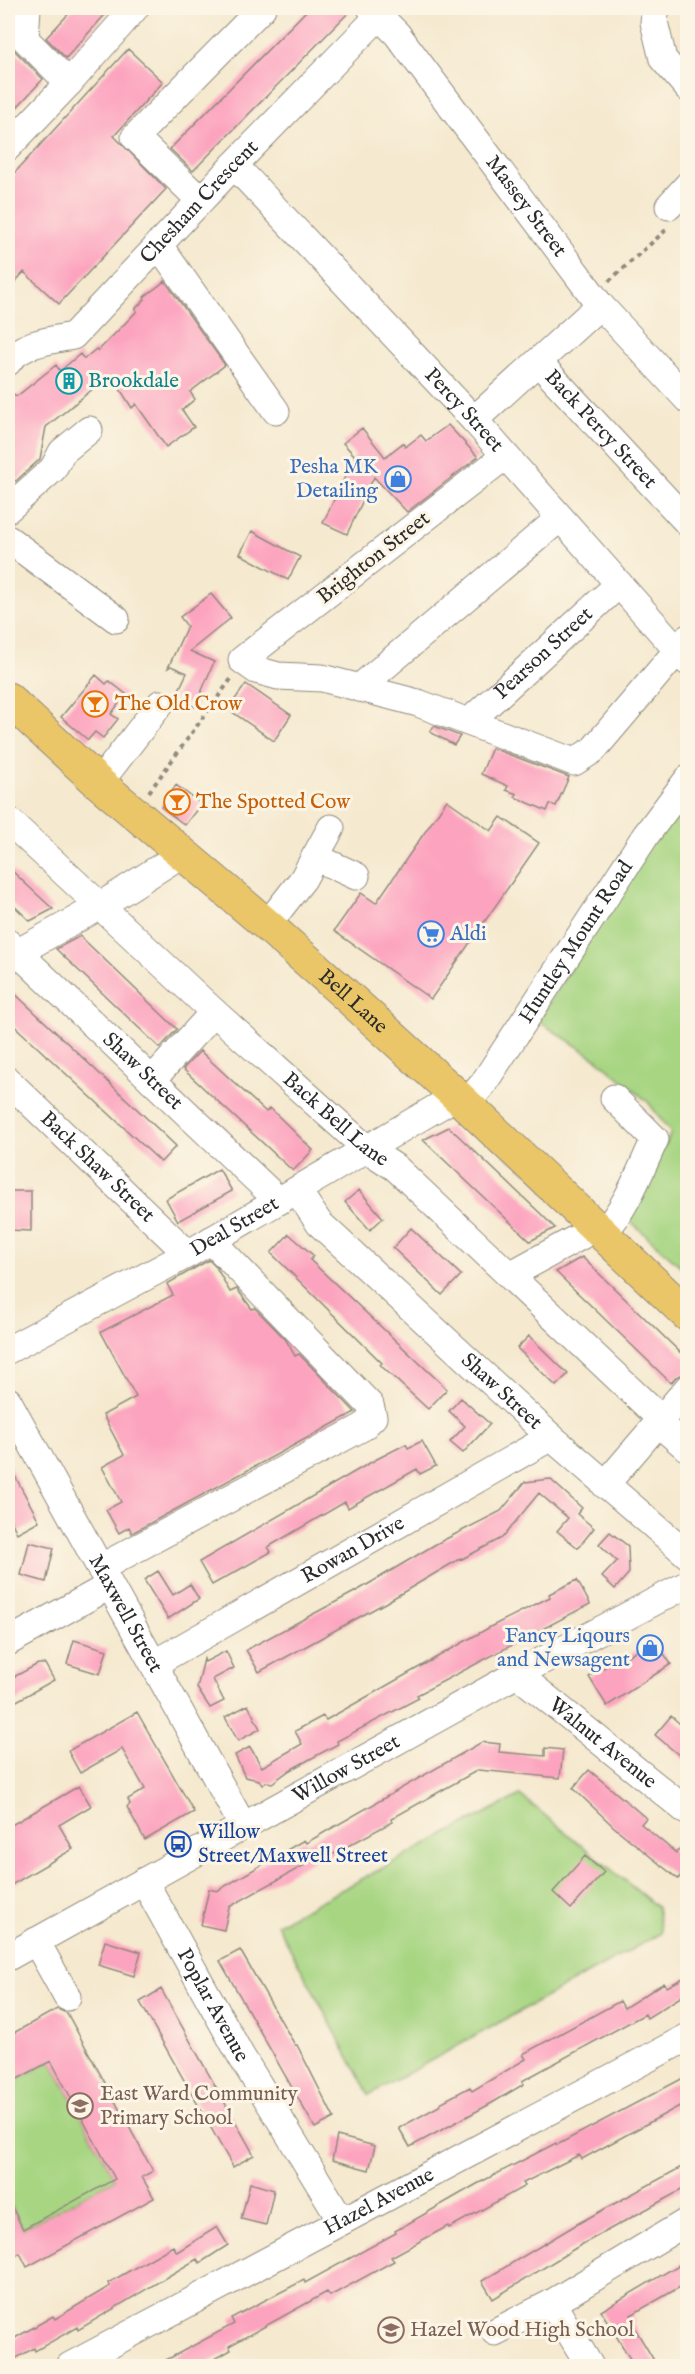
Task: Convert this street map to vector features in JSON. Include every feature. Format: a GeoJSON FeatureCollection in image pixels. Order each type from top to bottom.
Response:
{"type":"FeatureCollection","features":[{"type":"Feature","properties":{"kind":"main road","name":"Bell Lane"},"geometry":{"type":"LineString","coordinates":[[8,699],[99,783],[267,925],[460,1099],[687,1315]]}},
{"type":"Feature","properties":{"kind":"street"},"geometry":{"type":"LineString","coordinates":[[27,8],[25,39],[69,83]]}},
{"type":"Feature","properties":{"kind":"street"},"geometry":{"type":"LineString","coordinates":[[8,147],[69,83],[135,8]]}},
{"type":"Feature","properties":{"kind":"street"},"geometry":{"type":"LineString","coordinates":[[200,200],[135,137],[262,8]]}},
{"type":"Feature","properties":{"kind":"street"},"geometry":{"type":"LineString","coordinates":[[656,8],[654,22],[663,59],[687,88]]}},
{"type":"Feature","properties":{"kind":"street","name":"Chesham Crescent"},"geometry":{"type":"LineString","coordinates":[[9,356],[36,343],[73,336],[375,12]]}},
{"type":"Feature","properties":{"kind":"street","name":"Massey Street"},"geometry":{"type":"LineString","coordinates":[[375,12],[397,34],[597,300],[687,399]]}},
{"type":"Feature","properties":{"kind":"street","name":"Percy Street"},"geometry":{"type":"LineString","coordinates":[[234,165],[474,420],[619,584],[684,650]]}},
{"type":"Feature","properties":{"kind":"street"},"geometry":{"type":"LineString","coordinates":[[669,206],[687,184]]}},
{"type":"Feature","properties":{"kind":"street"},"geometry":{"type":"LineString","coordinates":[[158,244],[276,411]]}},
{"type":"Feature","properties":{"kind":"street"},"geometry":{"type":"LineString","coordinates":[[474,420],[538,362],[597,300]]}},
{"type":"Feature","properties":{"kind":"street","name":"Back Percy Street"},"geometry":{"type":"LineString","coordinates":[[538,362],[687,523]]}},
{"type":"Feature","properties":{"kind":"street"},"geometry":{"type":"LineString","coordinates":[[8,509],[52,469],[62,452],[89,430]]}},
{"type":"Feature","properties":{"kind":"street","name":"Brighton Street"},"geometry":{"type":"LineString","coordinates":[[242,660],[505,456]]}},
{"type":"Feature","properties":{"kind":"street"},"geometry":{"type":"LineString","coordinates":[[359,688],[560,518]]}},
{"type":"Feature","properties":{"kind":"street"},"geometry":{"type":"LineString","coordinates":[[8,539],[116,619]]}},
{"type":"Feature","properties":{"kind":"street","name":"Pearson Street"},"geometry":{"type":"LineString","coordinates":[[470,721],[619,584]]}},
{"type":"Feature","properties":{"kind":"street"},"geometry":{"type":"LineString","coordinates":[[242,660],[256,670],[278,676],[322,678],[418,703],[574,762],[593,750],[684,650]]}},
{"type":"Feature","properties":{"kind":"street"},"geometry":{"type":"LineString","coordinates":[[99,783],[160,704]]}},
{"type":"Feature","properties":{"kind":"street","name":"Huntley Mount Road"},"geometry":{"type":"LineString","coordinates":[[460,1099],[483,1084],[646,835],[687,779]]}},
{"type":"Feature","properties":{"kind":"street","name":"Back Bell Lane"},"geometry":{"type":"LineString","coordinates":[[8,820],[214,1012],[367,1149],[396,1167],[686,1447]]}},
{"type":"Feature","properties":{"kind":"street"},"geometry":{"type":"LineString","coordinates":[[267,925],[303,879],[331,828]]}},
{"type":"Feature","properties":{"kind":"street"},"geometry":{"type":"LineString","coordinates":[[11,952],[100,906],[183,853]]}},
{"type":"Feature","properties":{"kind":"street"},"geometry":{"type":"LineString","coordinates":[[315,857],[356,876]]}},
{"type":"Feature","properties":{"kind":"street","name":"Shaw Street"},"geometry":{"type":"LineString","coordinates":[[11,952],[152,1080],[288,1195],[551,1437],[687,1556]]}},
{"type":"Feature","properties":{"kind":"street"},"geometry":{"type":"LineString","coordinates":[[152,1080],[214,1012]]}},
{"type":"Feature","properties":{"kind":"street","name":"Back Shaw Street"},"geometry":{"type":"LineString","coordinates":[[8,1081],[188,1254]]}},
{"type":"Feature","properties":{"kind":"street"},"geometry":{"type":"LineString","coordinates":[[510,1275],[581,1236],[613,1222],[625,1203],[655,1139],[615,1098]]}},
{"type":"Feature","properties":{"kind":"street","name":"Deal Street"},"geometry":{"type":"LineString","coordinates":[[8,1350],[188,1254],[443,1104],[460,1099]]}},
{"type":"Feature","properties":{"kind":"street"},"geometry":{"type":"LineString","coordinates":[[8,1642],[104,1576],[363,1427],[373,1417],[370,1405],[211,1240]]}},
{"type":"Feature","properties":{"kind":"street"},"geometry":{"type":"LineString","coordinates":[[605,1485],[687,1388]]}},
{"type":"Feature","properties":{"kind":"street","name":"Maxwell Street"},"geometry":{"type":"LineString","coordinates":[[8,1401],[104,1576],[155,1663],[243,1826]]}},
{"type":"Feature","properties":{"kind":"street","name":"Rowan Drive"},"geometry":{"type":"LineString","coordinates":[[155,1663],[551,1437]]}},
{"type":"Feature","properties":{"kind":"street","name":"Willow Street"},"geometry":{"type":"LineString","coordinates":[[8,1957],[517,1674],[687,1584]]}},
{"type":"Feature","properties":{"kind":"street","name":"Walnut Avenue"},"geometry":{"type":"LineString","coordinates":[[517,1674],[687,1812]]}},
{"type":"Feature","properties":{"kind":"street","name":"Poplar Avenue"},"geometry":{"type":"LineString","coordinates":[[144,1881],[241,2056],[342,2222]]}},
{"type":"Feature","properties":{"kind":"street"},"geometry":{"type":"LineString","coordinates":[[36,1941],[67,1997]]}},
{"type":"Feature","properties":{"kind":"street","name":"Hazel Avenue"},"geometry":{"type":"LineString","coordinates":[[70,2367],[687,2037]]}},
{"type":"Feature","properties":{"kind":"street"},"geometry":{"type":"LineString","coordinates":[[495,2332],[552,2303],[687,2221]]}},
{"type":"Feature","properties":{"kind":"street"},"geometry":{"type":"LineString","coordinates":[[552,2303],[590,2367]]}},
{"type":"Feature","properties":{"kind":"path"},"geometry":{"type":"LineString","coordinates":[[597,300],[668,229],[669,206]]}},
{"type":"Feature","properties":{"kind":"path"},"geometry":{"type":"LineString","coordinates":[[134,813],[242,660]]}},
{"type":"Feature","properties":{"kind":"green space"},"geometry":{"type":"Polygon","coordinates":[[[687,779],[687,1272],[627,1218],[671,1133],[648,1102],[597,1059],[538,1021],[687,779]]]}},
{"type":"Feature","properties":{"kind":"green space"},"geometry":{"type":"Polygon","coordinates":[[[520,1795],[657,1907],[661,1933],[369,2095],[277,1924],[520,1795]]]}},
{"type":"Feature","properties":{"kind":"green space"},"geometry":{"type":"Polygon","coordinates":[[[51,2061],[115,2179],[23,2229],[8,2199],[8,2084],[51,2061]]]}},
{"type":"Feature","properties":{"kind":"building"},"geometry":{"type":"Polygon","coordinates":[[[74,8],[111,8],[66,58],[46,38],[74,8]]]}},
{"type":"Feature","properties":{"kind":"building"},"geometry":{"type":"Polygon","coordinates":[[[309,8],[353,8],[193,171],[170,149],[309,8]]]}},
{"type":"Feature","properties":{"kind":"building"},"geometry":{"type":"Polygon","coordinates":[[[12,48],[43,79],[8,117],[8,53],[12,48]]]}},
{"type":"Feature","properties":{"kind":"building"},"geometry":{"type":"Polygon","coordinates":[[[128,49],[163,82],[114,136],[166,189],[59,304],[24,272],[8,290],[8,180],[128,49]]]}},
{"type":"Feature","properties":{"kind":"building","name":"Brookdale"},"geometry":{"type":"Polygon","coordinates":[[[165,281],[225,365],[190,392],[195,399],[182,410],[194,427],[166,447],[136,404],[132,408],[115,381],[109,386],[104,380],[46,427],[40,459],[16,481],[8,479],[8,404],[13,394],[17,396],[56,365],[60,371],[80,354],[84,359],[96,349],[98,351],[137,311],[135,309],[145,299],[144,297],[165,281]]]}},
{"type":"Feature","properties":{"kind":"building"},"geometry":{"type":"Polygon","coordinates":[[[448,425],[478,457],[407,512],[374,477],[347,534],[323,523],[355,456],[343,443],[362,428],[385,457],[403,443],[405,447],[421,435],[426,441],[448,425]]]}},
{"type":"Feature","properties":{"kind":"building"},"geometry":{"type":"Polygon","coordinates":[[[252,531],[300,557],[288,580],[240,554],[252,531]]]}},
{"type":"Feature","properties":{"kind":"building"},"geometry":{"type":"Polygon","coordinates":[[[211,594],[231,618],[190,651],[214,662],[195,707],[175,698],[187,673],[171,666],[168,668],[187,626],[180,617],[211,594]]]}},
{"type":"Feature","properties":{"kind":"building","name":"The Old Crow"},"geometry":{"type":"Polygon","coordinates":[[[96,675],[106,684],[109,681],[126,694],[111,714],[118,719],[103,738],[95,732],[88,740],[61,717],[96,675]]]}},
{"type":"Feature","properties":{"kind":"building"},"geometry":{"type":"Polygon","coordinates":[[[246,684],[291,715],[274,741],[228,709],[246,684]]]}},
{"type":"Feature","properties":{"kind":"building"},"geometry":{"type":"Polygon","coordinates":[[[434,726],[460,736],[454,745],[430,732],[434,726]]]}},
{"type":"Feature","properties":{"kind":"building"},"geometry":{"type":"Polygon","coordinates":[[[492,748],[569,777],[556,806],[550,804],[547,811],[515,797],[517,794],[506,790],[508,786],[481,774],[492,748]]]}},
{"type":"Feature","properties":{"kind":"building","name":"The Spotted Cow"},"geometry":{"type":"Polygon","coordinates":[[[176,785],[201,804],[185,825],[161,807],[176,785]]]}},
{"type":"Feature","properties":{"kind":"building"},"geometry":{"type":"Polygon","coordinates":[[[447,800],[491,831],[501,817],[539,843],[431,999],[334,931],[361,893],[376,903],[447,800]]]}},
{"type":"Feature","properties":{"kind":"building"},"geometry":{"type":"Polygon","coordinates":[[[8,867],[53,909],[30,921],[8,900],[8,867]]]}},
{"type":"Feature","properties":{"kind":"building"},"geometry":{"type":"Polygon","coordinates":[[[80,936],[177,1029],[160,1048],[56,949],[80,936]]]}},
{"type":"Feature","properties":{"kind":"building"},"geometry":{"type":"Polygon","coordinates":[[[8,987],[176,1146],[161,1162],[8,1020],[8,987]]]}},
{"type":"Feature","properties":{"kind":"building"},"geometry":{"type":"Polygon","coordinates":[[[200,1051],[266,1112],[270,1108],[313,1150],[293,1171],[183,1069],[200,1051]]]}},
{"type":"Feature","properties":{"kind":"building"},"geometry":{"type":"Polygon","coordinates":[[[449,1127],[555,1228],[530,1241],[423,1140],[449,1127]]]}},
{"type":"Feature","properties":{"kind":"building"},"geometry":{"type":"Polygon","coordinates":[[[219,1169],[232,1191],[178,1221],[166,1199],[219,1169]]]}},
{"type":"Feature","properties":{"kind":"building"},"geometry":{"type":"Polygon","coordinates":[[[359,1190],[383,1218],[370,1230],[345,1202],[359,1190]]]}},
{"type":"Feature","properties":{"kind":"building"},"geometry":{"type":"Polygon","coordinates":[[[8,1191],[31,1191],[31,1231],[8,1230],[8,1191]]]}},
{"type":"Feature","properties":{"kind":"building"},"geometry":{"type":"Polygon","coordinates":[[[411,1228],[461,1275],[442,1295],[393,1248],[411,1228]]]}},
{"type":"Feature","properties":{"kind":"building"},"geometry":{"type":"Polygon","coordinates":[[[289,1234],[314,1256],[310,1260],[447,1389],[428,1409],[380,1365],[382,1363],[271,1253],[289,1234]]]}},
{"type":"Feature","properties":{"kind":"building"},"geometry":{"type":"Polygon","coordinates":[[[582,1257],[687,1359],[686,1373],[676,1377],[671,1383],[556,1272],[582,1257]]]}},
{"type":"Feature","properties":{"kind":"building"},"geometry":{"type":"Polygon","coordinates":[[[209,1260],[216,1267],[230,1292],[237,1289],[252,1309],[255,1308],[286,1340],[295,1356],[299,1354],[355,1412],[132,1533],[129,1527],[119,1533],[106,1510],[121,1502],[102,1467],[124,1455],[103,1415],[136,1397],[101,1332],[173,1295],[167,1284],[209,1260]]]}},
{"type":"Feature","properties":{"kind":"building"},"geometry":{"type":"Polygon","coordinates":[[[529,1336],[568,1374],[556,1386],[517,1348],[529,1336]]]}},
{"type":"Feature","properties":{"kind":"building"},"geometry":{"type":"Polygon","coordinates":[[[461,1398],[490,1424],[463,1453],[450,1442],[465,1426],[449,1411],[461,1398]]]}},
{"type":"Feature","properties":{"kind":"building"},"geometry":{"type":"Polygon","coordinates":[[[422,1441],[436,1466],[420,1474],[417,1469],[348,1508],[345,1502],[268,1547],[271,1552],[212,1585],[199,1562],[375,1460],[406,1444],[408,1448],[422,1441]]]}},
{"type":"Feature","properties":{"kind":"building"},"geometry":{"type":"Polygon","coordinates":[[[8,1463],[39,1521],[17,1533],[8,1515],[8,1463]]]}},
{"type":"Feature","properties":{"kind":"building"},"geometry":{"type":"Polygon","coordinates":[[[550,1479],[582,1508],[577,1514],[594,1528],[578,1548],[557,1531],[568,1518],[539,1493],[502,1538],[461,1558],[385,1603],[259,1672],[246,1650],[360,1589],[436,1544],[501,1511],[525,1482],[550,1479]]]}},
{"type":"Feature","properties":{"kind":"building"},"geometry":{"type":"Polygon","coordinates":[[[610,1532],[628,1546],[629,1573],[615,1589],[602,1577],[617,1561],[599,1544],[610,1532]]]}},
{"type":"Feature","properties":{"kind":"building"},"geometry":{"type":"Polygon","coordinates":[[[29,1542],[54,1548],[46,1582],[21,1575],[29,1542]]]}},
{"type":"Feature","properties":{"kind":"building"},"geometry":{"type":"Polygon","coordinates":[[[158,1571],[173,1595],[190,1584],[199,1599],[168,1619],[144,1580],[158,1571]]]}},
{"type":"Feature","properties":{"kind":"building"},"geometry":{"type":"Polygon","coordinates":[[[577,1580],[590,1604],[417,1695],[419,1698],[337,1741],[338,1744],[290,1770],[272,1783],[267,1782],[262,1785],[259,1780],[245,1777],[235,1755],[250,1747],[262,1767],[302,1744],[295,1731],[323,1716],[326,1720],[577,1580]]]}},
{"type":"Feature","properties":{"kind":"building"},"geometry":{"type":"Polygon","coordinates":[[[654,1639],[671,1664],[607,1706],[589,1677],[654,1639]]]}},
{"type":"Feature","properties":{"kind":"building"},"geometry":{"type":"Polygon","coordinates":[[[74,1640],[107,1650],[100,1674],[67,1664],[74,1640]]]}},
{"type":"Feature","properties":{"kind":"building"},"geometry":{"type":"Polygon","coordinates":[[[226,1651],[234,1668],[213,1679],[224,1701],[210,1708],[197,1688],[204,1659],[205,1662],[226,1651]]]}},
{"type":"Feature","properties":{"kind":"building"},"geometry":{"type":"Polygon","coordinates":[[[38,1664],[45,1664],[54,1680],[8,1706],[8,1680],[38,1664]]]}},
{"type":"Feature","properties":{"kind":"building"},"geometry":{"type":"Polygon","coordinates":[[[248,1705],[260,1729],[238,1741],[225,1717],[248,1705]]]}},
{"type":"Feature","properties":{"kind":"building"},"geometry":{"type":"Polygon","coordinates":[[[137,1712],[194,1812],[145,1840],[127,1807],[130,1804],[128,1799],[145,1789],[122,1749],[80,1773],[68,1751],[137,1712]]]}},
{"type":"Feature","properties":{"kind":"building"},"geometry":{"type":"Polygon","coordinates":[[[671,1716],[687,1730],[687,1762],[655,1735],[671,1716]]]}},
{"type":"Feature","properties":{"kind":"building"},"geometry":{"type":"Polygon","coordinates":[[[482,1742],[500,1744],[499,1752],[545,1756],[545,1748],[563,1750],[560,1778],[478,1770],[391,1819],[392,1822],[328,1857],[326,1853],[229,1907],[224,1930],[201,1925],[209,1889],[217,1891],[304,1840],[306,1843],[482,1742]]]}},
{"type":"Feature","properties":{"kind":"building"},"geometry":{"type":"Polygon","coordinates":[[[589,1770],[646,1818],[641,1824],[676,1853],[687,1839],[687,1868],[678,1879],[614,1827],[573,1788],[589,1770]]]}},
{"type":"Feature","properties":{"kind":"building"},"geometry":{"type":"Polygon","coordinates":[[[79,1786],[91,1806],[59,1825],[73,1849],[8,1887],[8,1827],[79,1786]]]}},
{"type":"Feature","properties":{"kind":"building"},"geometry":{"type":"Polygon","coordinates":[[[585,1856],[604,1872],[571,1909],[553,1892],[585,1856]]]}},
{"type":"Feature","properties":{"kind":"building"},"geometry":{"type":"Polygon","coordinates":[[[105,1941],[141,1952],[134,1976],[98,1965],[105,1941]]]}},
{"type":"Feature","properties":{"kind":"building"},"geometry":{"type":"Polygon","coordinates":[[[240,1950],[297,2045],[334,2118],[315,2128],[220,1961],[240,1950]]]}},
{"type":"Feature","properties":{"kind":"building"},"geometry":{"type":"Polygon","coordinates":[[[687,1976],[687,1993],[647,2018],[645,2014],[522,2081],[524,2084],[492,2103],[410,2147],[399,2128],[470,2087],[472,2091],[526,2059],[523,2054],[620,2001],[624,2008],[664,1983],[667,1987],[687,1976]]]}},
{"type":"Feature","properties":{"kind":"building"},"geometry":{"type":"Polygon","coordinates":[[[161,1989],[254,2155],[233,2167],[140,2002],[161,1989]]]}},
{"type":"Feature","properties":{"kind":"building"},"geometry":{"type":"Polygon","coordinates":[[[57,2009],[67,2013],[153,2171],[142,2177],[154,2198],[27,2267],[20,2253],[8,2260],[8,2199],[23,2229],[115,2179],[51,2061],[8,2084],[8,2036],[57,2009]]]}},
{"type":"Feature","properties":{"kind":"building"},"geometry":{"type":"Polygon","coordinates":[[[687,2076],[687,2102],[582,2159],[579,2155],[523,2183],[525,2186],[391,2257],[394,2261],[330,2296],[327,2292],[229,2346],[231,2350],[201,2367],[153,2367],[234,2324],[231,2318],[304,2280],[305,2283],[396,2233],[395,2231],[477,2184],[556,2143],[557,2145],[687,2076]]]}},
{"type":"Feature","properties":{"kind":"building"},"geometry":{"type":"Polygon","coordinates":[[[337,2136],[375,2146],[369,2170],[332,2160],[337,2136]]]}},
{"type":"Feature","properties":{"kind":"building"},"geometry":{"type":"Polygon","coordinates":[[[687,2164],[687,2187],[579,2246],[493,2299],[482,2281],[579,2223],[687,2164]]]}},
{"type":"Feature","properties":{"kind":"building"},"geometry":{"type":"Polygon","coordinates":[[[250,2183],[274,2190],[266,2225],[241,2219],[250,2183]]]}},
{"type":"Feature","properties":{"kind":"building"},"geometry":{"type":"Polygon","coordinates":[[[217,2227],[228,2245],[200,2263],[197,2259],[78,2330],[77,2327],[35,2351],[34,2348],[8,2363],[8,2342],[53,2316],[55,2319],[110,2286],[108,2283],[173,2246],[177,2252],[217,2227]]]}},
{"type":"Feature","properties":{"kind":"building"},"geometry":{"type":"Polygon","coordinates":[[[687,2260],[687,2283],[631,2315],[634,2320],[631,2322],[658,2367],[635,2367],[601,2311],[687,2260]]]}},
{"type":"Feature","properties":{"kind":"place","name":"Brookdale"},"geometry":{"type":"Point","coordinates":[69,381]}},
{"type":"Feature","properties":{"kind":"place","name":"Pesha MK Detailing"},"geometry":{"type":"Point","coordinates":[398,479]}},
{"type":"Feature","properties":{"kind":"place","name":"The Old Crow"},"geometry":{"type":"Point","coordinates":[95,704]}},
{"type":"Feature","properties":{"kind":"place","name":"The Spotted Cow"},"geometry":{"type":"Point","coordinates":[177,802]}},
{"type":"Feature","properties":{"kind":"place","name":"Aldi"},"geometry":{"type":"Point","coordinates":[431,934]}},
{"type":"Feature","properties":{"kind":"place","name":"Fancy Liqours and Newsagent"},"geometry":{"type":"Point","coordinates":[650,1648]}},
{"type":"Feature","properties":{"kind":"place","name":"Willow Street/Maxwell Street"},"geometry":{"type":"Point","coordinates":[178,1844]}},
{"type":"Feature","properties":{"kind":"place","name":"East Ward Community Primary School"},"geometry":{"type":"Point","coordinates":[80,2106]}},
{"type":"Feature","properties":{"kind":"place","name":"Hazel Wood High School"},"geometry":{"type":"Point","coordinates":[391,2330]}}]}
